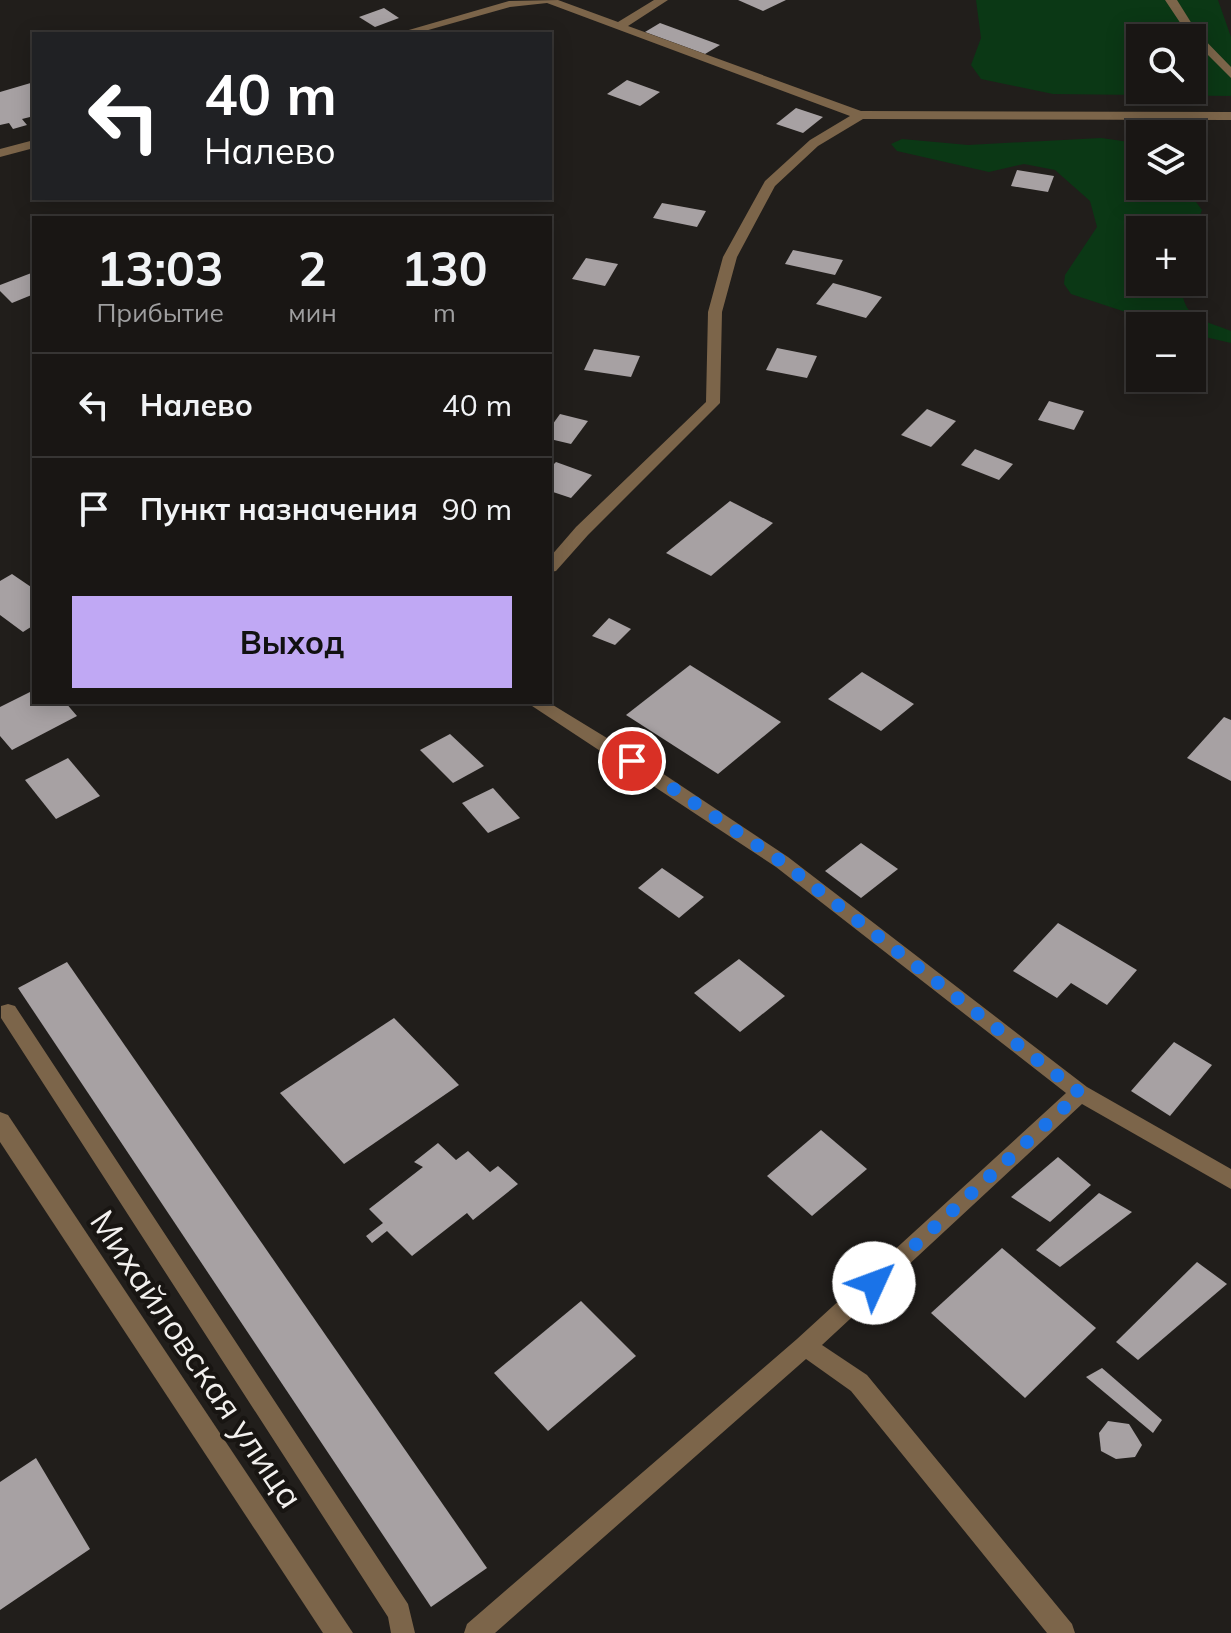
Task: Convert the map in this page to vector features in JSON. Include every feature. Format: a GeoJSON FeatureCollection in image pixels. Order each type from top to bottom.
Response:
{"type":"FeatureCollection","features":[{"type":"Feature","properties":{"kind":"street","name":"Михайловская улица"},"geometry":{"type":"LineString","coordinates":[[0,1122],[89,1262],[339,1633]]}},
{"type":"Feature","properties":{"kind":"lane"},"geometry":{"type":"LineString","coordinates":[[408,32],[509,4],[548,0],[860,115],[1231,116]]}},
{"type":"Feature","properties":{"kind":"lane"},"geometry":{"type":"LineString","coordinates":[[619,26],[662,0]]}},
{"type":"Feature","properties":{"kind":"lane"},"geometry":{"type":"LineString","coordinates":[[1171,0],[1193,34],[1231,74]]}},
{"type":"Feature","properties":{"kind":"lane"},"geometry":{"type":"LineString","coordinates":[[552,565],[582,531],[713,403],[715,312],[730,257],[770,184],[814,143],[860,115]]}},
{"type":"Feature","properties":{"kind":"lane"},"geometry":{"type":"LineString","coordinates":[[0,153],[32,145]]}},
{"type":"Feature","properties":{"kind":"lane"},"geometry":{"type":"LineString","coordinates":[[538,704],[632,761],[782,862],[1080,1093],[1231,1180]]}},
{"type":"Feature","properties":{"kind":"lane"},"geometry":{"type":"LineString","coordinates":[[8,1012],[399,1613],[403,1633]]}},
{"type":"Feature","properties":{"kind":"lane"},"geometry":{"type":"LineString","coordinates":[[476,1633],[805,1346],[1080,1093]]}},
{"type":"Feature","properties":{"kind":"lane"},"geometry":{"type":"LineString","coordinates":[[805,1346],[859,1383],[1063,1633]]}},
{"type":"Feature","properties":{"kind":"green space"},"geometry":{"type":"Polygon","coordinates":[[[976,0],[1218,0],[1231,37],[1231,96],[1206,96],[1206,24],[1126,24],[1126,95],[1053,94],[981,79],[971,65],[981,38],[976,0]]]}},
{"type":"Feature","properties":{"kind":"green space"},"geometry":{"type":"Polygon","coordinates":[[[1101,138],[1126,141],[1126,200],[1194,200],[1202,210],[1200,216],[1126,216],[1126,296],[1183,296],[1190,312],[1126,312],[1071,294],[1064,284],[1065,275],[1097,227],[1090,201],[1055,170],[1024,164],[989,172],[897,151],[891,144],[902,139],[968,145],[1101,138]]]}},
{"type":"Feature","properties":{"kind":"green space"},"geometry":{"type":"Polygon","coordinates":[[[1206,322],[1231,331],[1231,343],[1206,337],[1206,322]]]}},
{"type":"Feature","properties":{"kind":"building"},"geometry":{"type":"Polygon","coordinates":[[[738,0],[786,0],[763,11],[738,0]]]}},
{"type":"Feature","properties":{"kind":"building"},"geometry":{"type":"Polygon","coordinates":[[[384,8],[399,18],[375,27],[359,17],[384,8]]]}},
{"type":"Feature","properties":{"kind":"building"},"geometry":{"type":"Polygon","coordinates":[[[660,23],[720,45],[705,54],[645,32],[660,23]]]}},
{"type":"Feature","properties":{"kind":"building"},"geometry":{"type":"Polygon","coordinates":[[[627,80],[660,92],[640,106],[607,94],[627,80]]]}},
{"type":"Feature","properties":{"kind":"building"},"geometry":{"type":"Polygon","coordinates":[[[32,83],[32,116],[22,119],[27,125],[13,129],[9,123],[0,125],[0,92],[32,83]]]}},
{"type":"Feature","properties":{"kind":"building"},"geometry":{"type":"Polygon","coordinates":[[[796,108],[823,117],[803,133],[776,124],[796,108]]]}},
{"type":"Feature","properties":{"kind":"building"},"geometry":{"type":"Polygon","coordinates":[[[1017,170],[1054,176],[1048,192],[1011,186],[1017,170]]]}},
{"type":"Feature","properties":{"kind":"building"},"geometry":{"type":"Polygon","coordinates":[[[662,203],[706,211],[697,227],[653,218],[662,203]]]}},
{"type":"Feature","properties":{"kind":"building"},"geometry":{"type":"Polygon","coordinates":[[[793,250],[843,260],[835,275],[785,264],[793,250]]]}},
{"type":"Feature","properties":{"kind":"building"},"geometry":{"type":"Polygon","coordinates":[[[586,258],[618,264],[605,286],[572,279],[586,258]]]}},
{"type":"Feature","properties":{"kind":"building"},"geometry":{"type":"Polygon","coordinates":[[[32,273],[32,295],[12,303],[0,291],[0,285],[32,273]]]}},
{"type":"Feature","properties":{"kind":"building"},"geometry":{"type":"Polygon","coordinates":[[[833,283],[882,297],[866,318],[816,304],[833,283]]]}},
{"type":"Feature","properties":{"kind":"building"},"geometry":{"type":"Polygon","coordinates":[[[777,348],[817,356],[807,378],[766,370],[777,348]]]}},
{"type":"Feature","properties":{"kind":"building"},"geometry":{"type":"Polygon","coordinates":[[[594,349],[640,356],[631,377],[584,370],[594,349]]]}},
{"type":"Feature","properties":{"kind":"building"},"geometry":{"type":"Polygon","coordinates":[[[1049,401],[1084,411],[1074,430],[1038,420],[1049,401]]]}},
{"type":"Feature","properties":{"kind":"building"},"geometry":{"type":"Polygon","coordinates":[[[927,409],[956,421],[931,447],[901,435],[927,409]]]}},
{"type":"Feature","properties":{"kind":"building"},"geometry":{"type":"Polygon","coordinates":[[[560,414],[588,421],[571,444],[552,439],[552,425],[560,414]]]}},
{"type":"Feature","properties":{"kind":"building"},"geometry":{"type":"Polygon","coordinates":[[[975,449],[1013,464],[999,480],[961,465],[975,449]]]}},
{"type":"Feature","properties":{"kind":"building"},"geometry":{"type":"Polygon","coordinates":[[[556,462],[592,475],[571,498],[552,492],[552,466],[556,462]]]}},
{"type":"Feature","properties":{"kind":"building"},"geometry":{"type":"Polygon","coordinates":[[[730,501],[773,523],[711,576],[666,553],[730,501]]]}},
{"type":"Feature","properties":{"kind":"building"},"geometry":{"type":"Polygon","coordinates":[[[12,574],[32,588],[32,626],[23,632],[0,615],[0,581],[12,574]]]}},
{"type":"Feature","properties":{"kind":"building"},"geometry":{"type":"Polygon","coordinates":[[[609,618],[631,629],[615,645],[592,636],[609,618]]]}},
{"type":"Feature","properties":{"kind":"building"},"geometry":{"type":"Polygon","coordinates":[[[690,665],[781,722],[718,774],[626,715],[690,665]]]}},
{"type":"Feature","properties":{"kind":"building"},"geometry":{"type":"Polygon","coordinates":[[[862,672],[914,704],[881,731],[828,699],[862,672]]]}},
{"type":"Feature","properties":{"kind":"building"},"geometry":{"type":"Polygon","coordinates":[[[32,691],[32,704],[67,704],[77,716],[12,750],[0,736],[0,707],[32,691]]]}},
{"type":"Feature","properties":{"kind":"building"},"geometry":{"type":"Polygon","coordinates":[[[1224,717],[1231,720],[1231,781],[1187,758],[1224,717]]]}},
{"type":"Feature","properties":{"kind":"building"},"geometry":{"type":"Polygon","coordinates":[[[450,734],[484,766],[453,783],[420,750],[450,734]]]}},
{"type":"Feature","properties":{"kind":"building"},"geometry":{"type":"Polygon","coordinates":[[[68,758],[100,796],[56,819],[25,780],[68,758]]]}},
{"type":"Feature","properties":{"kind":"building"},"geometry":{"type":"Polygon","coordinates":[[[493,788],[520,818],[488,833],[462,803],[493,788]]]}},
{"type":"Feature","properties":{"kind":"building"},"geometry":{"type":"Polygon","coordinates":[[[861,843],[898,869],[861,898],[825,871],[861,843]]]}},
{"type":"Feature","properties":{"kind":"building"},"geometry":{"type":"Polygon","coordinates":[[[662,868],[704,897],[679,918],[638,888],[662,868]]]}},
{"type":"Feature","properties":{"kind":"building"},"geometry":{"type":"Polygon","coordinates":[[[1058,923],[1137,970],[1107,1005],[1071,983],[1057,998],[1013,971],[1058,923]]]}},
{"type":"Feature","properties":{"kind":"building"},"geometry":{"type":"Polygon","coordinates":[[[739,959],[785,996],[740,1032],[694,993],[739,959]]]}},
{"type":"Feature","properties":{"kind":"building"},"geometry":{"type":"Polygon","coordinates":[[[67,962],[487,1568],[431,1607],[18,988],[67,962]]]}},
{"type":"Feature","properties":{"kind":"building"},"geometry":{"type":"Polygon","coordinates":[[[394,1018],[459,1085],[344,1164],[280,1093],[394,1018]]]}},
{"type":"Feature","properties":{"kind":"building"},"geometry":{"type":"Polygon","coordinates":[[[1174,1042],[1212,1065],[1170,1116],[1131,1091],[1174,1042]]]}},
{"type":"Feature","properties":{"kind":"building"},"geometry":{"type":"Polygon","coordinates":[[[821,1130],[867,1169],[812,1216],[767,1176],[821,1130]]]}},
{"type":"Feature","properties":{"kind":"building"},"geometry":{"type":"Polygon","coordinates":[[[438,1143],[456,1160],[468,1151],[490,1172],[498,1166],[518,1184],[473,1220],[467,1213],[412,1256],[387,1231],[372,1243],[366,1236],[383,1223],[369,1209],[423,1167],[414,1162],[438,1143]]]}},
{"type":"Feature","properties":{"kind":"building"},"geometry":{"type":"Polygon","coordinates":[[[1058,1157],[1091,1185],[1050,1222],[1011,1197],[1058,1157]]]}},
{"type":"Feature","properties":{"kind":"building"},"geometry":{"type":"Polygon","coordinates":[[[1099,1193],[1132,1212],[1060,1267],[1036,1250],[1099,1193]]]}},
{"type":"Feature","properties":{"kind":"building"},"geometry":{"type":"Polygon","coordinates":[[[1002,1248],[1096,1328],[1025,1398],[931,1313],[1002,1248]]]}},
{"type":"Feature","properties":{"kind":"building"},"geometry":{"type":"Polygon","coordinates":[[[1197,1262],[1227,1284],[1138,1360],[1116,1342],[1197,1262]]]}},
{"type":"Feature","properties":{"kind":"building"},"geometry":{"type":"Polygon","coordinates":[[[581,1301],[636,1356],[548,1431],[494,1373],[581,1301]]]}},
{"type":"Feature","properties":{"kind":"building"},"geometry":{"type":"Polygon","coordinates":[[[1102,1368],[1162,1420],[1153,1433],[1086,1377],[1102,1368]]]}},
{"type":"Feature","properties":{"kind":"building"},"geometry":{"type":"Polygon","coordinates":[[[1108,1421],[1129,1424],[1142,1445],[1135,1457],[1116,1459],[1101,1451],[1099,1433],[1108,1421]]]}},
{"type":"Feature","properties":{"kind":"building"},"geometry":{"type":"Polygon","coordinates":[[[36,1458],[90,1549],[0,1610],[0,1482],[36,1458]]]}},
{"type":"Feature","properties":{"kind":"route"},"geometry":{"type":"LineString","coordinates":[[632,761],[782,862],[1080,1093],[874,1283]]}}]}
